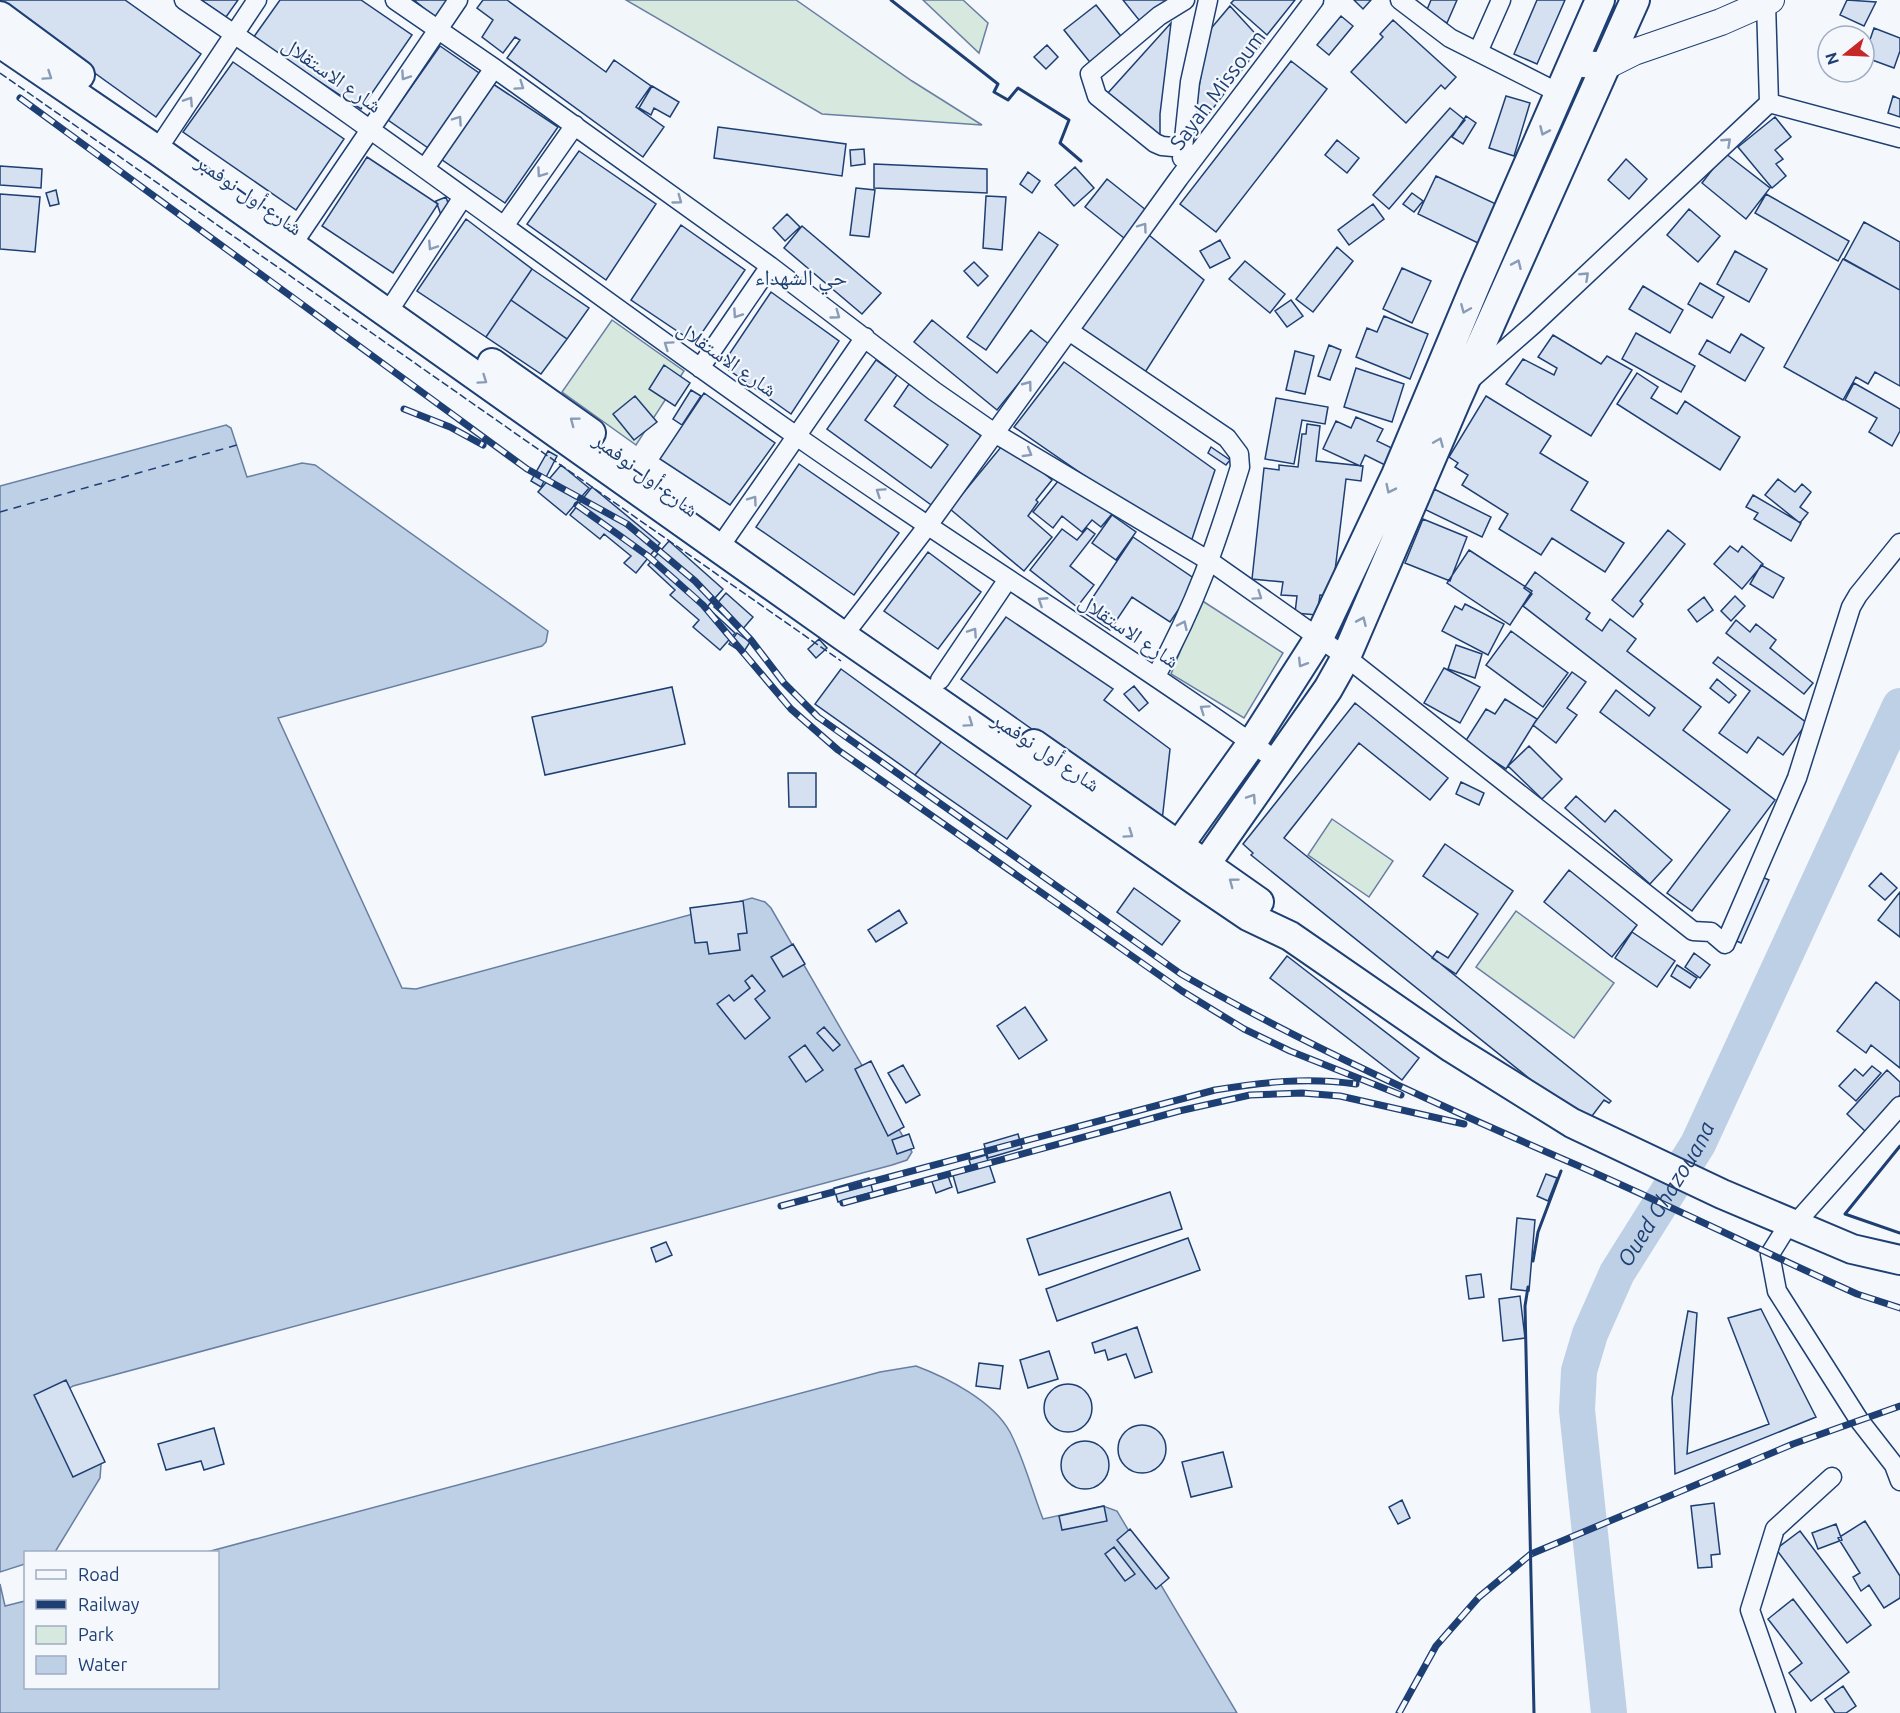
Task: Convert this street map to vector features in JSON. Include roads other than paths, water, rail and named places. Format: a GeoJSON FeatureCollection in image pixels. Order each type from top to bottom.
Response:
{"type":"FeatureCollection","features":[{"type":"Feature","properties":{"kind":"main road"},"geometry":{"type":"LineString","coordinates":[[1600,0],[1561,94],[1476,284],[1396,475],[1319,638],[1252,743],[1174,852],[1201,872],[1248,916],[1290,936],[1452,1048],[1572,1123],[1722,1194],[1852,1249],[1900,1260]]}},
{"type":"Feature","properties":{"kind":"main road"},"geometry":{"type":"LineString","coordinates":[[1201,872],[1328,689],[1346,657],[1464,386],[1619,52],[1635,0]]}},
{"type":"Feature","properties":{"kind":"main road"},"geometry":{"type":"LineString","coordinates":[[1574,63],[1619,52],[1726,11],[1769,1]]}},
{"type":"Feature","properties":{"kind":"main road","name":"شارع أول نوفمبر"},"geometry":{"type":"LineString","coordinates":[[0,16],[161,143],[393,305],[848,630],[1174,852]]}},
{"type":"Feature","properties":{"kind":"main road"},"geometry":{"type":"LineString","coordinates":[[1586,35],[1619,52]]}},
{"type":"Feature","properties":{"kind":"main road","name":"شارع أول نوفمبر"},"geometry":{"type":"LineString","coordinates":[[0,43],[161,143]]}},
{"type":"Feature","properties":{"kind":"main road","name":"شارع أول نوفمبر"},"geometry":{"type":"LineString","coordinates":[[848,630],[940,680],[1174,852]]}},
{"type":"Feature","properties":{"kind":"street","name":"شارع الاستقلال"},"geometry":{"type":"LineString","coordinates":[[184,0],[425,168],[798,437],[1156,676],[1277,760]]}},
{"type":"Feature","properties":{"kind":"street"},"geometry":{"type":"LineString","coordinates":[[161,143],[257,0]]}},
{"type":"Feature","properties":{"kind":"street"},"geometry":{"type":"LineString","coordinates":[[395,0],[575,125],[866,337],[934,391],[993,432],[1210,562],[1346,657],[1693,931],[1711,932],[1725,944],[1774,836],[1797,778],[1851,608],[1858,595],[1900,543]]}},
{"type":"Feature","properties":{"kind":"street"},"geometry":{"type":"LineString","coordinates":[[296,238],[458,0]]}},
{"type":"Feature","properties":{"kind":"street"},"geometry":{"type":"LineString","coordinates":[[1184,148],[1155,143],[1097,96],[1090,74],[1159,16],[1185,0]]}},
{"type":"Feature","properties":{"kind":"street"},"geometry":{"type":"LineString","coordinates":[[1179,178],[1190,82],[1208,0]]}},
{"type":"Feature","properties":{"kind":"street","name":"Sayah Missoum"},"geometry":{"type":"LineString","coordinates":[[848,630],[929,524],[993,432],[1179,178],[1314,0]]}},
{"type":"Feature","properties":{"kind":"street"},"geometry":{"type":"LineString","coordinates":[[1400,0],[1450,38],[1561,94]]}},
{"type":"Feature","properties":{"kind":"street"},"geometry":{"type":"LineString","coordinates":[[1478,52],[1501,0]]}},
{"type":"Feature","properties":{"kind":"street"},"geometry":{"type":"LineString","coordinates":[[1464,386],[1534,324],[1769,103],[1769,1]]}},
{"type":"Feature","properties":{"kind":"street"},"geometry":{"type":"LineString","coordinates":[[425,168],[494,68]]}},
{"type":"Feature","properties":{"kind":"street"},"geometry":{"type":"LineString","coordinates":[[1769,103],[1900,138]]}},
{"type":"Feature","properties":{"kind":"street"},"geometry":{"type":"LineString","coordinates":[[504,226],[575,125]]}},
{"type":"Feature","properties":{"kind":"street"},"geometry":{"type":"LineString","coordinates":[[393,305],[463,196]]}},
{"type":"Feature","properties":{"kind":"street"},"geometry":{"type":"LineString","coordinates":[[700,368],[770,266]]}},
{"type":"Feature","properties":{"kind":"street"},"geometry":{"type":"LineString","coordinates":[[1069,331],[1227,438],[1237,448],[1240,467],[1210,562],[1176,639],[1156,676]]}},
{"type":"Feature","properties":{"kind":"street"},"geometry":{"type":"LineString","coordinates":[[723,542],[866,337]]}},
{"type":"Feature","properties":{"kind":"street"},"geometry":{"type":"LineString","coordinates":[[940,680],[1008,579]]}},
{"type":"Feature","properties":{"kind":"street"},"geometry":{"type":"LineString","coordinates":[[1898,1470],[1859,1420],[1777,1291],[1770,1254],[1792,1223],[1900,1106]]}},
{"type":"Feature","properties":{"kind":"street"},"geometry":{"type":"LineString","coordinates":[[1786,1713],[1750,1610],[1775,1529],[1832,1477]]}},
{"type":"Feature","properties":{"kind":"water"},"geometry":{"type":"Polygon","coordinates":[[[226,425],[231,428],[247,477],[302,463],[315,465],[548,631],[546,642],[542,646],[278,718],[402,988],[416,989],[752,898],[765,902],[771,908],[912,1152],[907,1160],[73,1386],[67,1390],[65,1402],[101,1465],[100,1478],[56,1551],[24,1551],[24,1564],[0,1572],[0,486],[226,425]]]}},
{"type":"Feature","properties":{"kind":"water"},"geometry":{"type":"Polygon","coordinates":[[[916,1366],[969,1392],[993,1410],[1010,1432],[1020,1453],[1043,1519],[1103,1506],[1117,1511],[1237,1713],[0,1713],[0,1584],[5,1606],[24,1601],[24,1689],[219,1689],[219,1551],[211,1551],[880,1372],[916,1366]]]}},
{"type":"Feature","properties":{"kind":"waterway","name":"Oued Ghazouana"},"geometry":{"type":"LineString","coordinates":[[1609,1713],[1577,1410],[1579,1371],[1590,1334],[1617,1273],[1698,1144],[1900,706]]}},
{"type":"Feature","properties":{"kind":"railway"},"geometry":{"type":"LineString","coordinates":[[20,98],[527,469],[627,524],[695,581],[751,640],[784,683],[818,717],[1181,974],[1322,1049],[1419,1095],[1638,1192],[1857,1294],[1900,1308]]}},
{"type":"Feature","properties":{"kind":"railway"},"geometry":{"type":"LineString","coordinates":[[404,409],[450,427],[483,445]]}},
{"type":"Feature","properties":{"kind":"railway"},"geometry":{"type":"LineString","coordinates":[[577,505],[648,556],[703,605],[791,709],[838,750],[1182,991],[1244,1029],[1290,1051],[1401,1095]]}},
{"type":"Feature","properties":{"kind":"railway"},"geometry":{"type":"LineString","coordinates":[[781,1206],[1215,1090],[1286,1081],[1356,1084]]}},
{"type":"Feature","properties":{"kind":"railway"},"geometry":{"type":"LineString","coordinates":[[843,1203],[1179,1111],[1250,1095],[1302,1093],[1340,1096],[1464,1124]]}},
{"type":"Feature","properties":{"kind":"railway"},"geometry":{"type":"LineString","coordinates":[[1399,1713],[1436,1646],[1479,1597],[1531,1554],[1793,1444],[1900,1406]]}},
{"type":"Feature","properties":{"kind":"district","name":"حي الشهداء"},"geometry":{"type":"Point","coordinates":[801,277]}}]}
